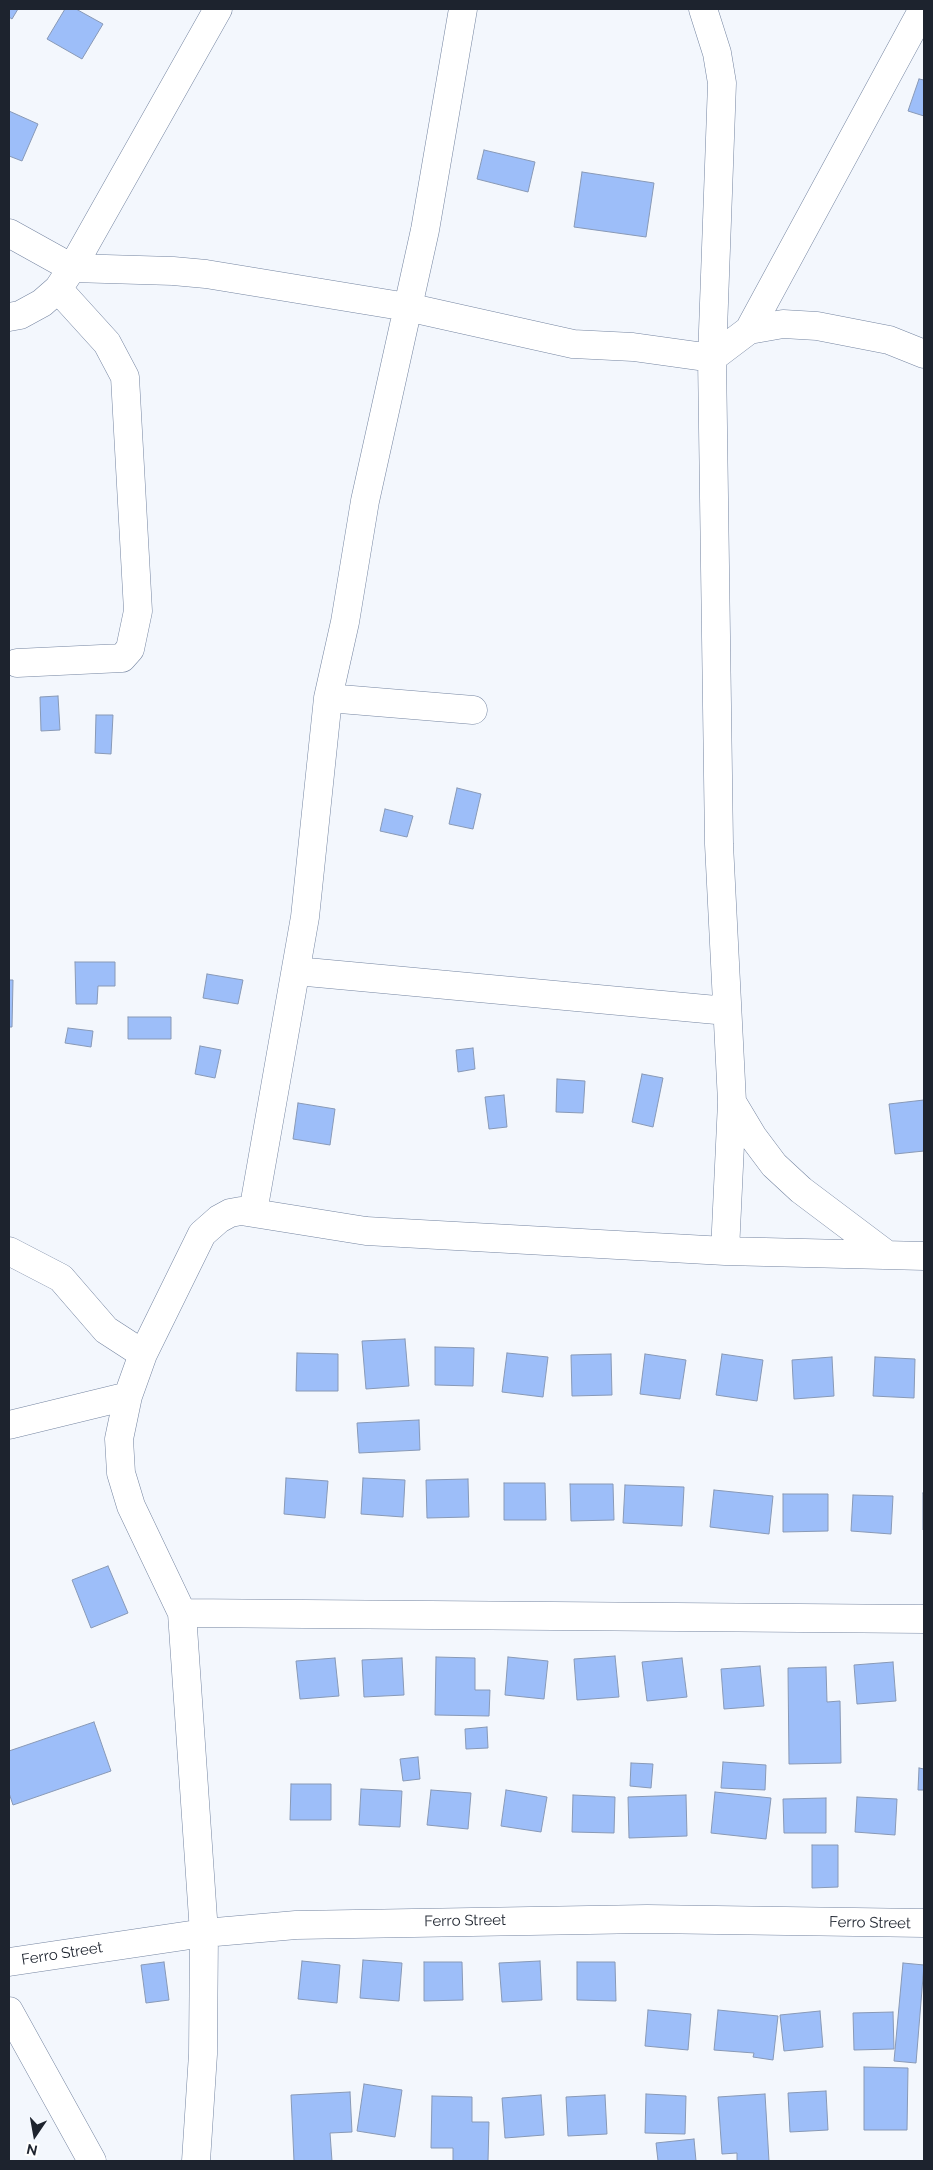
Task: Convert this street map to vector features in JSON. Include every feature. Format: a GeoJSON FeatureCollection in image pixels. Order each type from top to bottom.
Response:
{"type":"FeatureCollection","features":[{"type":"Feature","properties":{"kind":"street"},"geometry":{"type":"LineString","coordinates":[[9,317],[20,315],[42,303],[65,278],[218,9]]}},
{"type":"Feature","properties":{"kind":"street"},"geometry":{"type":"LineString","coordinates":[[253,1212],[305,917],[328,698],[344,622],[365,500],[425,230],[463,9]]}},
{"type":"Feature","properties":{"kind":"street"},"geometry":{"type":"LineString","coordinates":[[703,9],[717,53],[722,83],[712,358],[719,844],[732,1102],[725,1251]]}},
{"type":"Feature","properties":{"kind":"street"},"geometry":{"type":"LineString","coordinates":[[65,278],[173,271],[206,274],[407,307],[566,342],[632,347],[712,358],[749,330],[923,9]]}},
{"type":"Feature","properties":{"kind":"street"},"geometry":{"type":"LineString","coordinates":[[9,233],[65,278],[107,343],[125,377],[138,611],[130,649],[122,658],[17,663]]}},
{"type":"Feature","properties":{"kind":"street"},"geometry":{"type":"LineString","coordinates":[[749,330],[783,324],[817,326],[890,340],[924,354]]}},
{"type":"Feature","properties":{"kind":"street"},"geometry":{"type":"LineString","coordinates":[[328,698],[473,710]]}},
{"type":"Feature","properties":{"kind":"street"},"geometry":{"type":"LineString","coordinates":[[296,972],[727,1011]]}},
{"type":"Feature","properties":{"kind":"street"},"geometry":{"type":"LineString","coordinates":[[732,1102],[774,1165],[801,1190],[886,1254]]}},
{"type":"Feature","properties":{"kind":"street"},"geometry":{"type":"LineString","coordinates":[[196,2161],[203,2054],[204,1933],[182,1613],[131,1506],[121,1473],[119,1439],[128,1396],[143,1354],[202,1234],[211,1225],[230,1213],[241,1211],[366,1231],[725,1251],[924,1256]]}},
{"type":"Feature","properties":{"kind":"street"},"geometry":{"type":"LineString","coordinates":[[9,1251],[61,1278],[106,1330],[143,1354]]}},
{"type":"Feature","properties":{"kind":"street"},"geometry":{"type":"LineString","coordinates":[[9,1425],[128,1396]]}},
{"type":"Feature","properties":{"kind":"street"},"geometry":{"type":"LineString","coordinates":[[182,1613],[924,1619]]}},
{"type":"Feature","properties":{"kind":"street","name":"Ferro Street"},"geometry":{"type":"LineString","coordinates":[[9,1962],[204,1933],[334,1923],[647,1919],[924,1924]]}},
{"type":"Feature","properties":{"kind":"street"},"geometry":{"type":"LineString","coordinates":[[9,2011],[92,2161]]}},
{"type":"Feature","properties":{"kind":"building"},"geometry":{"type":"Polygon","coordinates":[[[9,9],[18,9],[12,19],[9,17],[9,9]]]}},
{"type":"Feature","properties":{"kind":"building"},"geometry":{"type":"Polygon","coordinates":[[[65,9],[76,9],[103,24],[82,59],[47,39],[65,9]]]}},
{"type":"Feature","properties":{"kind":"building"},"geometry":{"type":"Polygon","coordinates":[[[919,79],[924,80],[924,116],[908,111],[919,79]]]}},
{"type":"Feature","properties":{"kind":"building"},"geometry":{"type":"Polygon","coordinates":[[[9,111],[38,124],[22,161],[9,156],[9,111]]]}},
{"type":"Feature","properties":{"kind":"building"},"geometry":{"type":"Polygon","coordinates":[[[484,150],[535,162],[528,192],[477,179],[484,150]]]}},
{"type":"Feature","properties":{"kind":"building"},"geometry":{"type":"Polygon","coordinates":[[[582,172],[654,183],[646,237],[574,227],[582,172]]]}},
{"type":"Feature","properties":{"kind":"building"},"geometry":{"type":"Polygon","coordinates":[[[58,696],[60,730],[41,731],[40,697],[58,696]]]}},
{"type":"Feature","properties":{"kind":"building"},"geometry":{"type":"Polygon","coordinates":[[[96,715],[113,715],[111,754],[95,753],[96,715]]]}},
{"type":"Feature","properties":{"kind":"building"},"geometry":{"type":"Polygon","coordinates":[[[457,788],[481,794],[473,829],[449,824],[457,788]]]}},
{"type":"Feature","properties":{"kind":"building"},"geometry":{"type":"Polygon","coordinates":[[[385,809],[413,816],[407,837],[380,831],[385,809]]]}},
{"type":"Feature","properties":{"kind":"building"},"geometry":{"type":"Polygon","coordinates":[[[75,962],[115,962],[115,986],[98,986],[97,1004],[76,1004],[75,962]]]}},
{"type":"Feature","properties":{"kind":"building"},"geometry":{"type":"Polygon","coordinates":[[[207,974],[243,980],[238,1004],[203,998],[207,974]]]}},
{"type":"Feature","properties":{"kind":"building"},"geometry":{"type":"Polygon","coordinates":[[[9,980],[13,980],[12,1027],[9,1027],[9,980]]]}},
{"type":"Feature","properties":{"kind":"building"},"geometry":{"type":"Polygon","coordinates":[[[128,1017],[171,1017],[171,1039],[128,1039],[128,1017]]]}},
{"type":"Feature","properties":{"kind":"building"},"geometry":{"type":"Polygon","coordinates":[[[68,1028],[93,1031],[91,1047],[65,1043],[68,1028]]]}},
{"type":"Feature","properties":{"kind":"building"},"geometry":{"type":"Polygon","coordinates":[[[200,1046],[221,1050],[215,1078],[195,1074],[200,1046]]]}},
{"type":"Feature","properties":{"kind":"building"},"geometry":{"type":"Polygon","coordinates":[[[473,1048],[475,1069],[458,1072],[456,1050],[473,1048]]]}},
{"type":"Feature","properties":{"kind":"building"},"geometry":{"type":"Polygon","coordinates":[[[642,1074],[663,1078],[653,1127],[632,1122],[642,1074]]]}},
{"type":"Feature","properties":{"kind":"building"},"geometry":{"type":"Polygon","coordinates":[[[557,1079],[585,1081],[583,1113],[556,1112],[557,1079]]]}},
{"type":"Feature","properties":{"kind":"building"},"geometry":{"type":"Polygon","coordinates":[[[504,1095],[507,1127],[489,1129],[485,1097],[504,1095]]]}},
{"type":"Feature","properties":{"kind":"building"},"geometry":{"type":"Polygon","coordinates":[[[924,1100],[924,1151],[895,1154],[889,1104],[924,1100]]]}},
{"type":"Feature","properties":{"kind":"building"},"geometry":{"type":"Polygon","coordinates":[[[298,1103],[335,1109],[330,1145],[293,1139],[298,1103]]]}},
{"type":"Feature","properties":{"kind":"building"},"geometry":{"type":"Polygon","coordinates":[[[405,1339],[409,1386],[366,1389],[362,1341],[405,1339]]]}},
{"type":"Feature","properties":{"kind":"building"},"geometry":{"type":"Polygon","coordinates":[[[435,1347],[474,1348],[473,1386],[435,1385],[435,1347]]]}},
{"type":"Feature","properties":{"kind":"building"},"geometry":{"type":"Polygon","coordinates":[[[297,1353],[338,1354],[338,1391],[296,1391],[297,1353]]]}},
{"type":"Feature","properties":{"kind":"building"},"geometry":{"type":"Polygon","coordinates":[[[507,1353],[548,1357],[543,1397],[502,1392],[507,1353]]]}},
{"type":"Feature","properties":{"kind":"building"},"geometry":{"type":"Polygon","coordinates":[[[611,1354],[612,1395],[572,1396],[571,1355],[611,1354]]]}},
{"type":"Feature","properties":{"kind":"building"},"geometry":{"type":"Polygon","coordinates":[[[645,1354],[686,1360],[680,1399],[640,1394],[645,1354]]]}},
{"type":"Feature","properties":{"kind":"building"},"geometry":{"type":"Polygon","coordinates":[[[722,1354],[763,1360],[757,1401],[716,1395],[722,1354]]]}},
{"type":"Feature","properties":{"kind":"building"},"geometry":{"type":"Polygon","coordinates":[[[832,1357],[834,1396],[794,1399],[792,1360],[832,1357]]]}},
{"type":"Feature","properties":{"kind":"building"},"geometry":{"type":"Polygon","coordinates":[[[875,1357],[915,1359],[914,1398],[873,1396],[875,1357]]]}},
{"type":"Feature","properties":{"kind":"building"},"geometry":{"type":"Polygon","coordinates":[[[419,1420],[420,1450],[359,1453],[357,1423],[419,1420]]]}},
{"type":"Feature","properties":{"kind":"building"},"geometry":{"type":"Polygon","coordinates":[[[286,1478],[328,1481],[325,1518],[284,1514],[286,1478]]]}},
{"type":"Feature","properties":{"kind":"building"},"geometry":{"type":"Polygon","coordinates":[[[363,1478],[405,1480],[403,1517],[361,1514],[363,1478]]]}},
{"type":"Feature","properties":{"kind":"building"},"geometry":{"type":"Polygon","coordinates":[[[468,1479],[469,1517],[427,1518],[426,1480],[468,1479]]]}},
{"type":"Feature","properties":{"kind":"building"},"geometry":{"type":"Polygon","coordinates":[[[504,1483],[545,1483],[546,1520],[504,1520],[504,1483]]]}},
{"type":"Feature","properties":{"kind":"building"},"geometry":{"type":"Polygon","coordinates":[[[570,1484],[613,1484],[614,1520],[571,1521],[570,1484]]]}},
{"type":"Feature","properties":{"kind":"building"},"geometry":{"type":"Polygon","coordinates":[[[625,1485],[684,1487],[682,1526],[623,1523],[625,1485]]]}},
{"type":"Feature","properties":{"kind":"building"},"geometry":{"type":"Polygon","coordinates":[[[714,1490],[773,1496],[769,1534],[710,1527],[714,1490]]]}},
{"type":"Feature","properties":{"kind":"building"},"geometry":{"type":"Polygon","coordinates":[[[924,1493],[924,1530],[923,1530],[924,1493]]]}},
{"type":"Feature","properties":{"kind":"building"},"geometry":{"type":"Polygon","coordinates":[[[783,1494],[828,1494],[828,1531],[783,1532],[783,1494]]]}},
{"type":"Feature","properties":{"kind":"building"},"geometry":{"type":"Polygon","coordinates":[[[853,1495],[893,1496],[891,1534],[851,1531],[853,1495]]]}},
{"type":"Feature","properties":{"kind":"building"},"geometry":{"type":"Polygon","coordinates":[[[108,1566],[128,1613],[91,1628],[72,1580],[108,1566]]]}},
{"type":"Feature","properties":{"kind":"building"},"geometry":{"type":"Polygon","coordinates":[[[615,1656],[619,1697],[577,1700],[574,1659],[615,1656]]]}},
{"type":"Feature","properties":{"kind":"building"},"geometry":{"type":"Polygon","coordinates":[[[436,1657],[475,1658],[475,1690],[490,1690],[489,1716],[435,1715],[436,1657]]]}},
{"type":"Feature","properties":{"kind":"building"},"geometry":{"type":"Polygon","coordinates":[[[508,1657],[548,1661],[544,1699],[505,1695],[508,1657]]]}},
{"type":"Feature","properties":{"kind":"building"},"geometry":{"type":"Polygon","coordinates":[[[335,1658],[339,1696],[300,1699],[296,1661],[335,1658]]]}},
{"type":"Feature","properties":{"kind":"building"},"geometry":{"type":"Polygon","coordinates":[[[402,1658],[404,1695],[364,1697],[362,1660],[402,1658]]]}},
{"type":"Feature","properties":{"kind":"building"},"geometry":{"type":"Polygon","coordinates":[[[682,1658],[687,1697],[647,1701],[642,1662],[682,1658]]]}},
{"type":"Feature","properties":{"kind":"building"},"geometry":{"type":"Polygon","coordinates":[[[893,1662],[896,1701],[857,1704],[854,1665],[893,1662]]]}},
{"type":"Feature","properties":{"kind":"building"},"geometry":{"type":"Polygon","coordinates":[[[760,1666],[764,1706],[724,1709],[721,1669],[760,1666]]]}},
{"type":"Feature","properties":{"kind":"building"},"geometry":{"type":"Polygon","coordinates":[[[826,1667],[827,1702],[840,1701],[841,1763],[789,1764],[788,1668],[826,1667]]]}},
{"type":"Feature","properties":{"kind":"building"},"geometry":{"type":"Polygon","coordinates":[[[94,1722],[111,1771],[13,1805],[9,1793],[9,1751],[94,1722]]]}},
{"type":"Feature","properties":{"kind":"building"},"geometry":{"type":"Polygon","coordinates":[[[487,1727],[488,1748],[466,1749],[465,1729],[487,1727]]]}},
{"type":"Feature","properties":{"kind":"building"},"geometry":{"type":"Polygon","coordinates":[[[418,1757],[420,1779],[403,1781],[400,1759],[418,1757]]]}},
{"type":"Feature","properties":{"kind":"building"},"geometry":{"type":"Polygon","coordinates":[[[723,1762],[766,1765],[765,1790],[721,1788],[723,1762]]]}},
{"type":"Feature","properties":{"kind":"building"},"geometry":{"type":"Polygon","coordinates":[[[631,1763],[653,1764],[651,1788],[630,1786],[631,1763]]]}},
{"type":"Feature","properties":{"kind":"building"},"geometry":{"type":"Polygon","coordinates":[[[919,1768],[924,1769],[924,1790],[918,1790],[919,1768]]]}},
{"type":"Feature","properties":{"kind":"building"},"geometry":{"type":"Polygon","coordinates":[[[291,1784],[331,1784],[331,1820],[290,1820],[291,1784]]]}},
{"type":"Feature","properties":{"kind":"building"},"geometry":{"type":"Polygon","coordinates":[[[361,1789],[402,1791],[400,1827],[359,1825],[361,1789]]]}},
{"type":"Feature","properties":{"kind":"building"},"geometry":{"type":"Polygon","coordinates":[[[431,1790],[471,1793],[468,1829],[427,1825],[431,1790]]]}},
{"type":"Feature","properties":{"kind":"building"},"geometry":{"type":"Polygon","coordinates":[[[506,1790],[547,1797],[541,1832],[501,1826],[506,1790]]]}},
{"type":"Feature","properties":{"kind":"building"},"geometry":{"type":"Polygon","coordinates":[[[715,1792],[771,1798],[766,1839],[711,1833],[715,1792]]]}},
{"type":"Feature","properties":{"kind":"building"},"geometry":{"type":"Polygon","coordinates":[[[573,1795],[615,1797],[614,1833],[572,1832],[573,1795]]]}},
{"type":"Feature","properties":{"kind":"building"},"geometry":{"type":"Polygon","coordinates":[[[686,1795],[687,1836],[629,1838],[628,1797],[686,1795]]]}},
{"type":"Feature","properties":{"kind":"building"},"geometry":{"type":"Polygon","coordinates":[[[857,1797],[897,1799],[895,1835],[855,1832],[857,1797]]]}},
{"type":"Feature","properties":{"kind":"building"},"geometry":{"type":"Polygon","coordinates":[[[826,1798],[826,1833],[784,1833],[783,1799],[826,1798]]]}},
{"type":"Feature","properties":{"kind":"building"},"geometry":{"type":"Polygon","coordinates":[[[812,1845],[838,1845],[838,1887],[812,1888],[812,1845]]]}},
{"type":"Feature","properties":{"kind":"building"},"geometry":{"type":"Polygon","coordinates":[[[363,1960],[402,1963],[399,2001],[360,1998],[363,1960]]]}},
{"type":"Feature","properties":{"kind":"building"},"geometry":{"type":"Polygon","coordinates":[[[302,1961],[340,1965],[337,2003],[298,1999],[302,1961]]]}},
{"type":"Feature","properties":{"kind":"building"},"geometry":{"type":"Polygon","coordinates":[[[540,1961],[542,2000],[502,2002],[499,1963],[540,1961]]]}},
{"type":"Feature","properties":{"kind":"building"},"geometry":{"type":"Polygon","coordinates":[[[164,1962],[169,2000],[146,2003],[141,1965],[164,1962]]]}},
{"type":"Feature","properties":{"kind":"building"},"geometry":{"type":"Polygon","coordinates":[[[424,1962],[462,1962],[463,2000],[424,2001],[424,1962]]]}},
{"type":"Feature","properties":{"kind":"building"},"geometry":{"type":"Polygon","coordinates":[[[577,1962],[615,1962],[616,2001],[577,2000],[577,1962]]]}},
{"type":"Feature","properties":{"kind":"building"},"geometry":{"type":"Polygon","coordinates":[[[903,1963],[924,1965],[916,2063],[894,2061],[903,1963]]]}},
{"type":"Feature","properties":{"kind":"building"},"geometry":{"type":"Polygon","coordinates":[[[648,2010],[691,2014],[688,2050],[645,2046],[648,2010]]]}},
{"type":"Feature","properties":{"kind":"building"},"geometry":{"type":"Polygon","coordinates":[[[718,2010],[778,2016],[773,2060],[753,2057],[754,2053],[714,2050],[718,2010]]]}},
{"type":"Feature","properties":{"kind":"building"},"geometry":{"type":"Polygon","coordinates":[[[820,2011],[823,2047],[784,2051],[780,2015],[820,2011]]]}},
{"type":"Feature","properties":{"kind":"building"},"geometry":{"type":"Polygon","coordinates":[[[893,2012],[894,2049],[854,2050],[853,2013],[893,2012]]]}},
{"type":"Feature","properties":{"kind":"building"},"geometry":{"type":"Polygon","coordinates":[[[864,2067],[908,2068],[907,2130],[864,2130],[864,2067]]]}},
{"type":"Feature","properties":{"kind":"building"},"geometry":{"type":"Polygon","coordinates":[[[364,2084],[402,2090],[395,2137],[357,2131],[364,2084]]]}},
{"type":"Feature","properties":{"kind":"building"},"geometry":{"type":"Polygon","coordinates":[[[826,2091],[828,2130],[790,2132],[788,2093],[826,2091]]]}},
{"type":"Feature","properties":{"kind":"building"},"geometry":{"type":"Polygon","coordinates":[[[350,2092],[352,2132],[330,2133],[332,2161],[294,2161],[291,2095],[350,2092]]]}},
{"type":"Feature","properties":{"kind":"building"},"geometry":{"type":"Polygon","coordinates":[[[646,2094],[686,2096],[685,2134],[645,2133],[646,2094]]]}},
{"type":"Feature","properties":{"kind":"building"},"geometry":{"type":"Polygon","coordinates":[[[765,2094],[769,2161],[737,2161],[737,2153],[722,2154],[718,2097],[765,2094]]]}},
{"type":"Feature","properties":{"kind":"building"},"geometry":{"type":"Polygon","coordinates":[[[541,2095],[544,2135],[505,2138],[502,2098],[541,2095]]]}},
{"type":"Feature","properties":{"kind":"building"},"geometry":{"type":"Polygon","coordinates":[[[605,2095],[607,2134],[568,2136],[566,2097],[605,2095]]]}},
{"type":"Feature","properties":{"kind":"building"},"geometry":{"type":"Polygon","coordinates":[[[432,2096],[472,2097],[472,2122],[489,2122],[488,2161],[453,2161],[453,2148],[431,2148],[432,2096]]]}},
{"type":"Feature","properties":{"kind":"building"},"geometry":{"type":"Polygon","coordinates":[[[694,2139],[696,2161],[658,2161],[656,2143],[694,2139]]]}}]}
